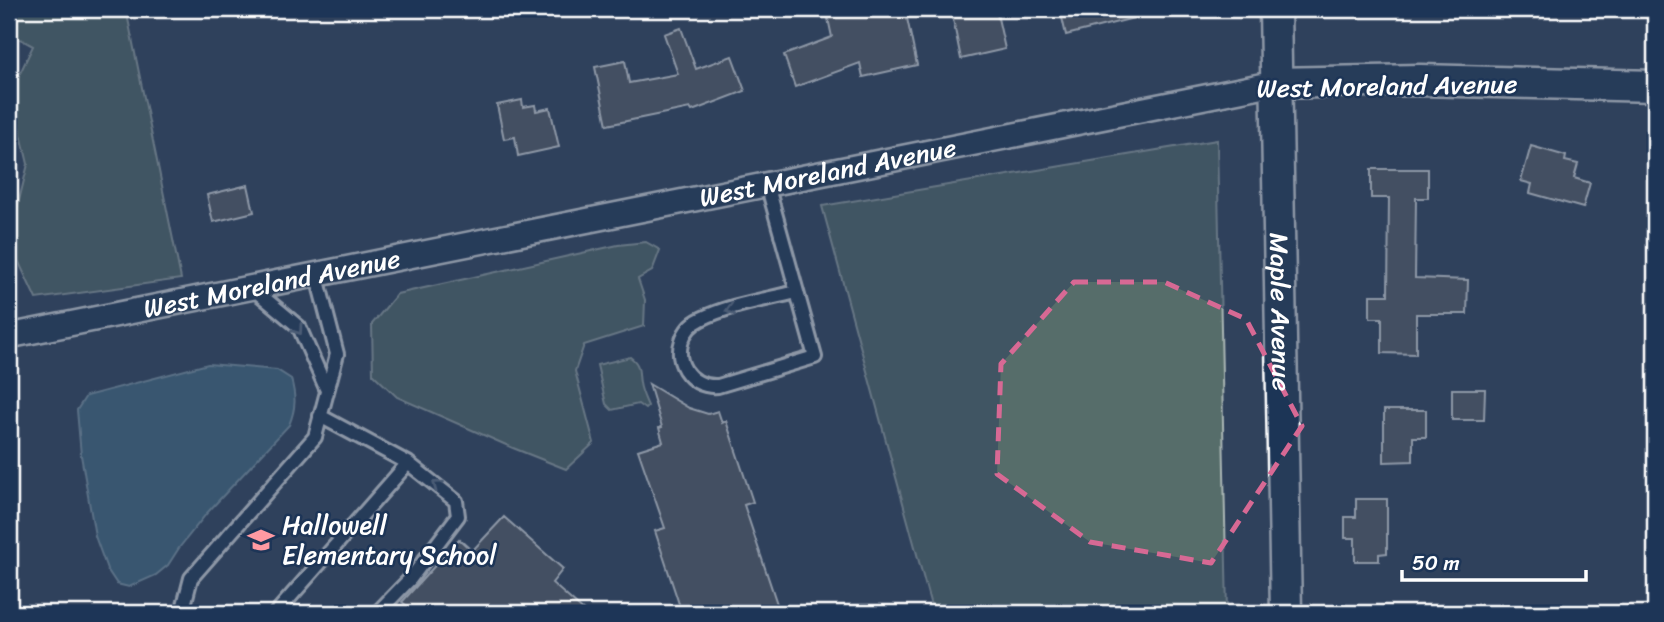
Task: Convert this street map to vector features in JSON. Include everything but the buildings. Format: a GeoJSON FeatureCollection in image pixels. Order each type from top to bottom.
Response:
{"type":"FeatureCollection","features":[{"type":"Feature","properties":{"kind":"street","name":"Maple Avenue"},"geometry":{"type":"LineString","coordinates":[[1275,9],[1286,613]]}},
{"type":"Feature","properties":{"kind":"street","name":"West Moreland Avenue"},"geometry":{"type":"LineString","coordinates":[[9,336],[1275,83],[1420,80],[1655,86]]}},
{"type":"Feature","properties":{"kind":"lane"},"geometry":{"type":"LineString","coordinates":[[767,184],[815,357],[724,385],[709,387],[694,380],[682,363],[679,353],[685,333],[701,319],[796,292]]}},
{"type":"Feature","properties":{"kind":"lane"},"geometry":{"type":"LineString","coordinates":[[181,613],[191,578],[315,437],[337,354],[316,274]]}},
{"type":"Feature","properties":{"kind":"lane"},"geometry":{"type":"LineString","coordinates":[[251,287],[299,327],[326,388]]}},
{"type":"Feature","properties":{"kind":"lane"},"geometry":{"type":"LineString","coordinates":[[320,416],[408,463],[456,501],[458,516],[411,578],[377,613]]}},
{"type":"Feature","properties":{"kind":"lane"},"geometry":{"type":"LineString","coordinates":[[276,613],[408,463]]}},
{"type":"Feature","properties":{"kind":"highlighted area"},"geometry":{"type":"Polygon","coordinates":[[[1074,282],[1164,282],[1246,319],[1302,426],[1211,563],[1090,542],[997,474],[1001,364],[1074,282]]]}},
{"type":"Feature","properties":{"kind":"green space"},"geometry":{"type":"Polygon","coordinates":[[[9,9],[126,9],[181,279],[36,299],[9,241],[28,164],[11,92],[33,46],[9,33],[9,9]]]}},
{"type":"Feature","properties":{"kind":"green space"},"geometry":{"type":"Polygon","coordinates":[[[1217,140],[1227,613],[933,613],[822,206],[1217,140]]]}},
{"type":"Feature","properties":{"kind":"green space"},"geometry":{"type":"Polygon","coordinates":[[[646,242],[660,250],[652,271],[638,279],[645,300],[644,326],[584,345],[575,371],[594,443],[566,469],[397,397],[373,374],[372,324],[397,294],[618,245],[646,242]]]}},
{"type":"Feature","properties":{"kind":"green space"},"geometry":{"type":"Polygon","coordinates":[[[630,357],[637,366],[641,389],[648,406],[645,409],[638,404],[612,410],[606,404],[597,365],[630,357]]]}},
{"type":"Feature","properties":{"kind":"water"},"geometry":{"type":"Polygon","coordinates":[[[208,364],[277,370],[291,379],[295,402],[289,425],[207,513],[168,565],[156,575],[129,587],[117,584],[107,569],[95,536],[81,455],[77,410],[86,396],[208,364]]]}},
{"type":"Feature","properties":{"kind":"place","name":"Hallowell Elementary School"},"geometry":{"type":"Point","coordinates":[261,540]}}]}
